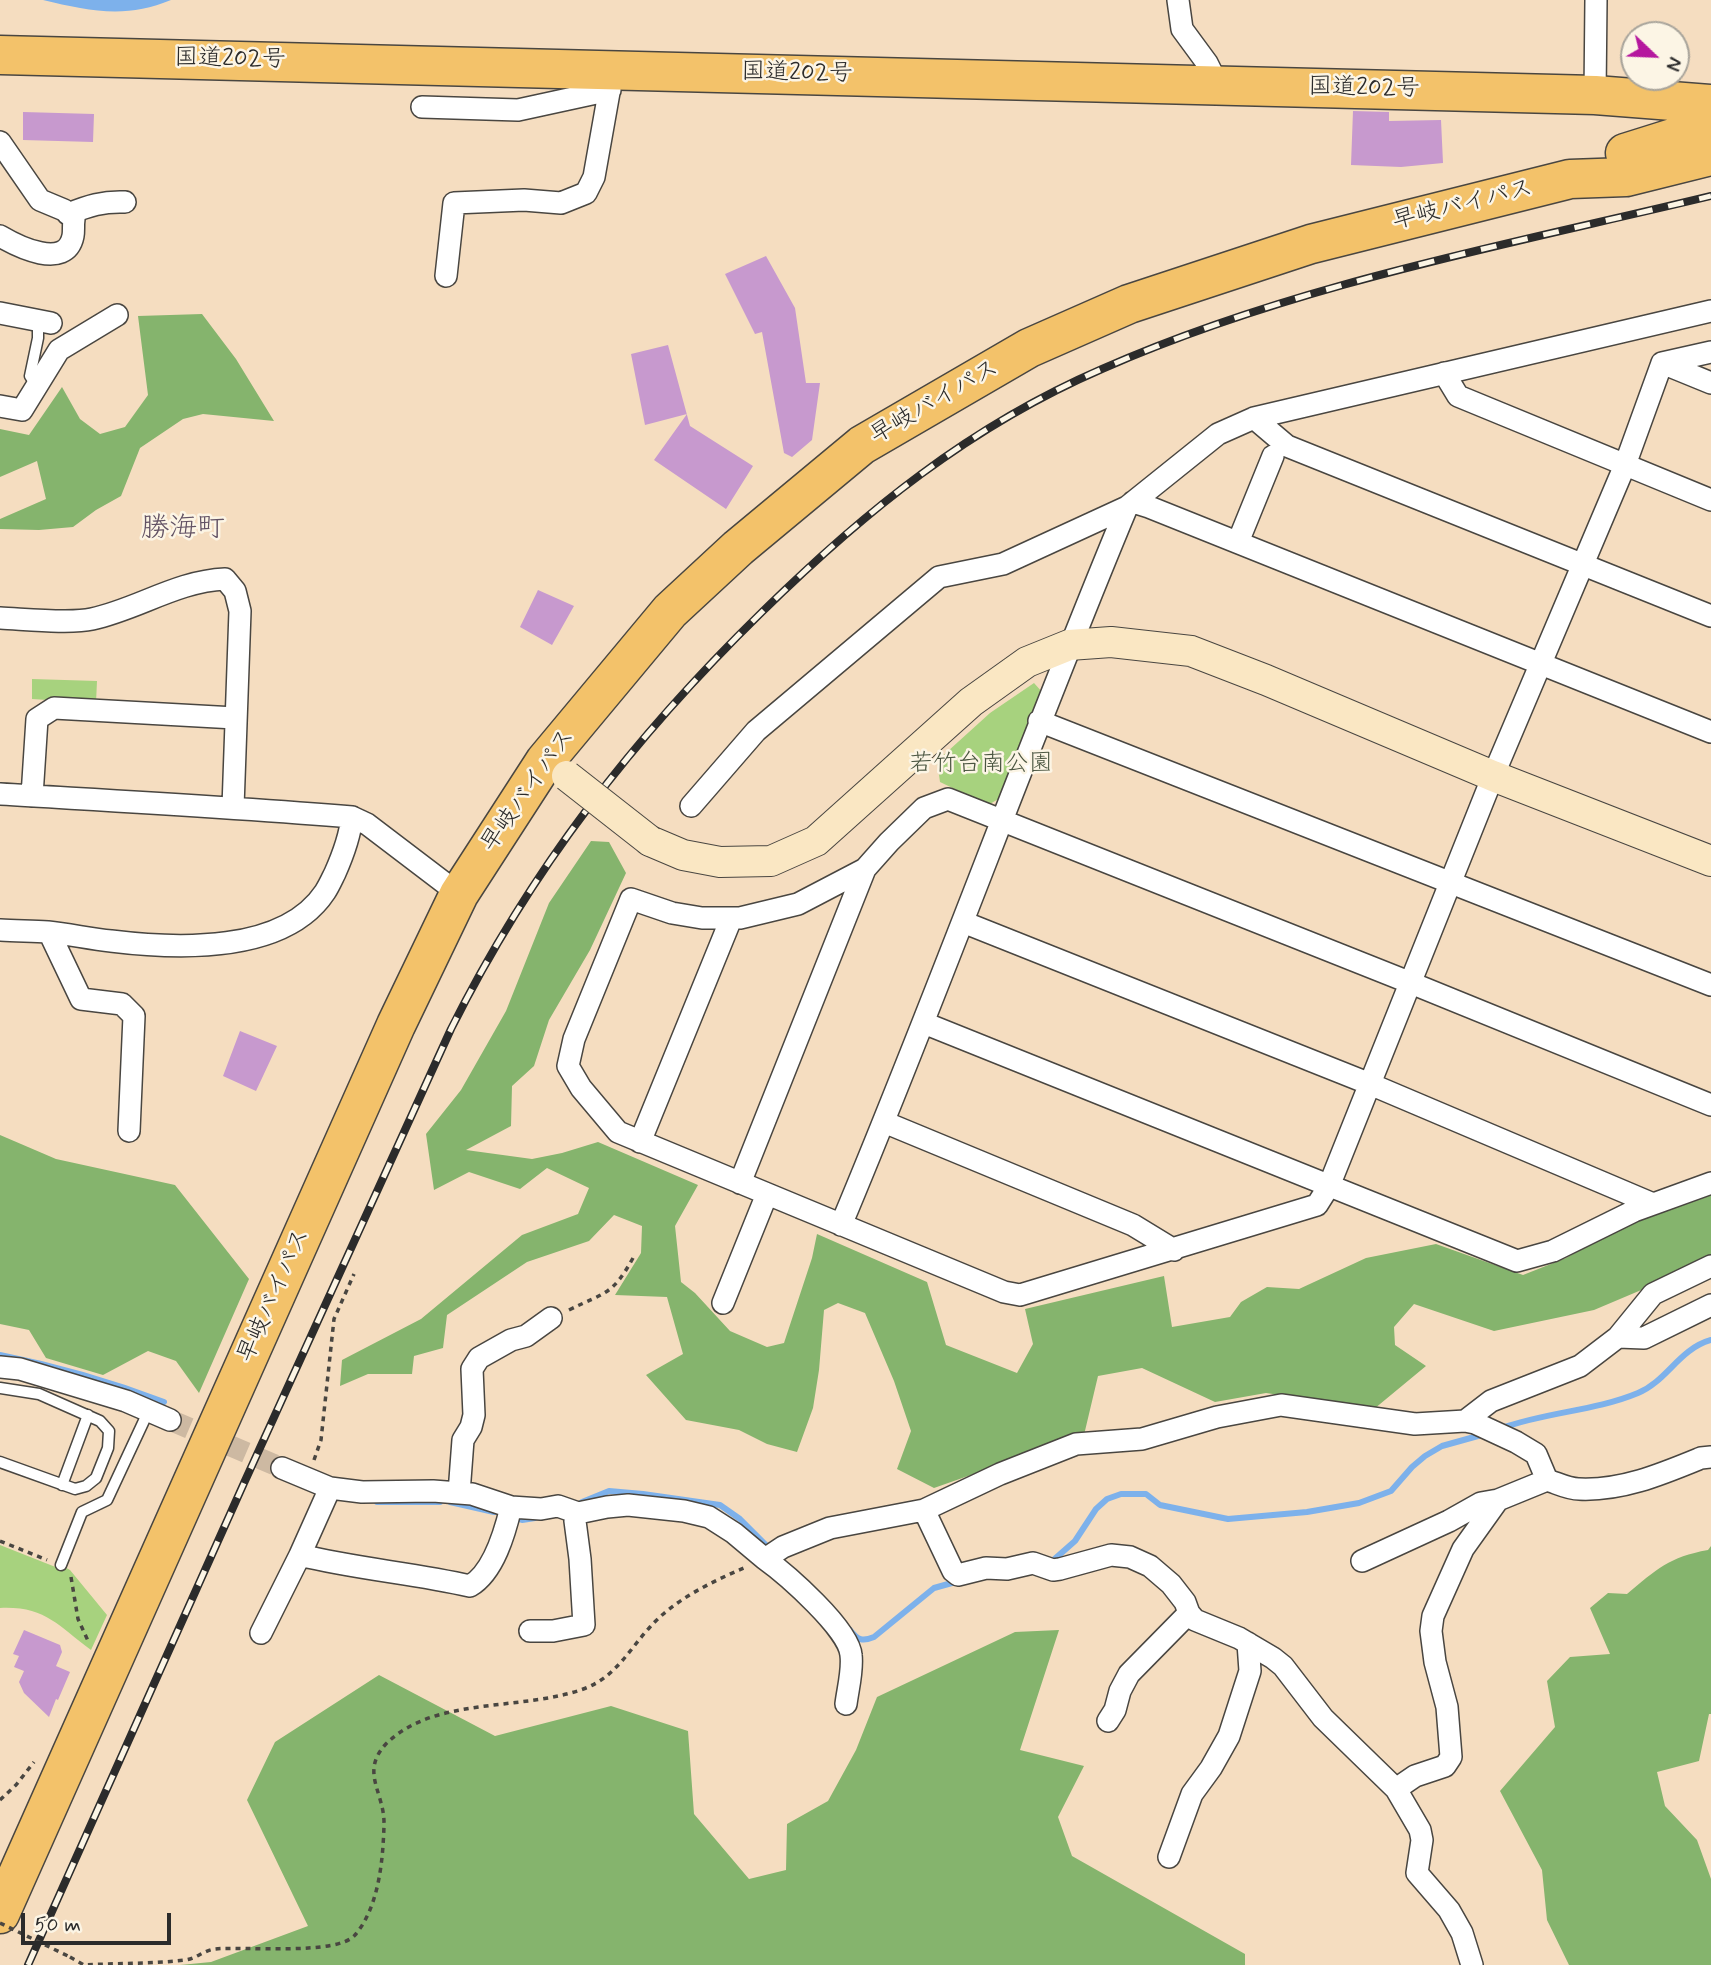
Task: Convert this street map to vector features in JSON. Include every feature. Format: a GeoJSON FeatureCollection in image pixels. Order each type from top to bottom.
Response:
{"type":"FeatureCollection","features":[{"type":"Feature","properties":{"kind":"highway","name":"国道202号"},"geometry":{"type":"LineString","coordinates":[[0,55],[611,80],[1218,85],[1711,104]]}},
{"type":"Feature","properties":{"kind":"highway","name":"国道202号"},"geometry":{"type":"LineString","coordinates":[[1609,99],[1711,124]]}},
{"type":"Feature","properties":{"kind":"highway"},"geometry":{"type":"LineString","coordinates":[[1609,99],[1634,117],[1637,129],[1633,141],[1621,154]]}},
{"type":"Feature","properties":{"kind":"highway","name":"早岐バイパス"},"geometry":{"type":"LineString","coordinates":[[1570,178],[1603,160],[1711,124]]}},
{"type":"Feature","properties":{"kind":"highway","name":"早岐バイパス"},"geometry":{"type":"LineString","coordinates":[[0,1914],[396,1025],[459,894],[556,768],[670,611],[738,548],[862,445],[1029,348],[1129,304],[1311,244],[1570,178],[1626,177],[1711,156]]}},
{"type":"Feature","properties":{"kind":"street"},"geometry":{"type":"LineString","coordinates":[[1178,0],[1182,29],[1207,64],[1218,85]]}},
{"type":"Feature","properties":{"kind":"street"},"geometry":{"type":"LineString","coordinates":[[1596,0],[1609,99]]}},
{"type":"Feature","properties":{"kind":"street"},"geometry":{"type":"LineString","coordinates":[[422,107],[518,110],[611,80],[594,177],[586,193],[561,203],[524,200],[454,203],[446,276]]}},
{"type":"Feature","properties":{"kind":"street"},"geometry":{"type":"LineString","coordinates":[[0,142],[40,200],[64,210],[74,219],[73,239],[64,250],[46,255],[18,246],[0,236]]}},
{"type":"Feature","properties":{"kind":"street"},"geometry":{"type":"LineString","coordinates":[[68,214],[92,204],[125,202]]}},
{"type":"Feature","properties":{"kind":"street"},"geometry":{"type":"LineString","coordinates":[[691,806],[756,731],[939,577],[1003,564],[1130,504],[1218,434],[1254,418],[1711,311]]}},
{"type":"Feature","properties":{"kind":"street"},"geometry":{"type":"LineString","coordinates":[[0,313],[45,322]]}},
{"type":"Feature","properties":{"kind":"street"},"geometry":{"type":"LineString","coordinates":[[0,406],[22,410],[59,350],[117,315]]}},
{"type":"Feature","properties":{"kind":"street"},"geometry":{"type":"LineString","coordinates":[[1662,363],[1711,352]]}},
{"type":"Feature","properties":{"kind":"street"},"geometry":{"type":"LineString","coordinates":[[1662,363],[1711,383]]}},
{"type":"Feature","properties":{"kind":"street"},"geometry":{"type":"LineString","coordinates":[[865,869],[798,904],[731,919],[672,914],[631,899],[573,1039],[568,1066],[582,1088],[618,1132],[1004,1292],[1020,1296],[1317,1205],[1329,1186],[1493,776],[1625,465],[1662,363]]}},
{"type":"Feature","properties":{"kind":"street"},"geometry":{"type":"LineString","coordinates":[[1444,373],[1458,396],[1711,500]]}},
{"type":"Feature","properties":{"kind":"street"},"geometry":{"type":"LineString","coordinates":[[1254,418],[1286,446],[1711,616]]}},
{"type":"Feature","properties":{"kind":"street"},"geometry":{"type":"LineString","coordinates":[[1238,542],[1273,456]]}},
{"type":"Feature","properties":{"kind":"street"},"geometry":{"type":"LineString","coordinates":[[1130,504],[1149,507],[1711,732]]}},
{"type":"Feature","properties":{"kind":"street"},"geometry":{"type":"LineString","coordinates":[[841,1225],[924,1023],[1069,645],[1130,504]]}},
{"type":"Feature","properties":{"kind":"street"},"geometry":{"type":"LineString","coordinates":[[0,618],[90,620],[173,589],[225,579],[235,591],[240,611],[233,807]]}},
{"type":"Feature","properties":{"kind":"street"},"geometry":{"type":"LineString","coordinates":[[556,768],[650,841],[683,855],[720,862],[771,861],[816,841],[971,702],[1027,662],[1069,645],[1111,642],[1191,651],[1493,776],[1711,861]]}},
{"type":"Feature","properties":{"kind":"street"},"geometry":{"type":"LineString","coordinates":[[32,796],[37,719],[54,708],[235,718]]}},
{"type":"Feature","properties":{"kind":"street"},"geometry":{"type":"LineString","coordinates":[[1039,721],[1711,985]]}},
{"type":"Feature","properties":{"kind":"street"},"geometry":{"type":"LineString","coordinates":[[0,793],[352,817],[367,824],[459,894]]}},
{"type":"Feature","properties":{"kind":"street"},"geometry":{"type":"LineString","coordinates":[[740,1183],[865,869],[924,808],[948,799],[1711,1105]]}},
{"type":"Feature","properties":{"kind":"street"},"geometry":{"type":"LineString","coordinates":[[0,930],[49,932],[177,947],[219,944],[261,935],[289,924],[311,908],[325,892],[350,832],[352,817]]}},
{"type":"Feature","properties":{"kind":"street"},"geometry":{"type":"LineString","coordinates":[[640,1142],[731,919]]}},
{"type":"Feature","properties":{"kind":"street"},"geometry":{"type":"LineString","coordinates":[[963,922],[1370,1084],[1653,1204]]}},
{"type":"Feature","properties":{"kind":"street"},"geometry":{"type":"LineString","coordinates":[[49,932],[80,999],[122,1004],[134,1016],[129,1131]]}},
{"type":"Feature","properties":{"kind":"street"},"geometry":{"type":"LineString","coordinates":[[924,1023],[1517,1261],[1553,1251],[1633,1211],[1711,1183]]}},
{"type":"Feature","properties":{"kind":"street"},"geometry":{"type":"LineString","coordinates":[[884,1122],[1133,1225],[1174,1250]]}},
{"type":"Feature","properties":{"kind":"street"},"geometry":{"type":"LineString","coordinates":[[723,1303],[767,1194]]}},
{"type":"Feature","properties":{"kind":"street"},"geometry":{"type":"LineString","coordinates":[[1470,1422],[1491,1401],[1580,1366],[1618,1337],[1653,1294],[1711,1266]]}},
{"type":"Feature","properties":{"kind":"street"},"geometry":{"type":"LineString","coordinates":[[1618,1337],[1644,1338],[1711,1305]]}},
{"type":"Feature","properties":{"kind":"street"},"geometry":{"type":"LineString","coordinates":[[459,1493],[463,1440],[474,1415],[472,1369],[479,1358],[511,1340],[526,1336],[551,1318]]}},
{"type":"Feature","properties":{"kind":"street"},"geometry":{"type":"LineString","coordinates":[[0,1367],[20,1369],[126,1401],[170,1420]]}},
{"type":"Feature","properties":{"kind":"street"},"geometry":{"type":"LineString","coordinates":[[765,1559],[783,1547],[830,1528],[924,1510],[1000,1474],[1076,1444],[1142,1439],[1217,1417],[1281,1405],[1415,1424],[1470,1422],[1536,1454],[1547,1480]]}},
{"type":"Feature","properties":{"kind":"street"},"geometry":{"type":"LineString","coordinates":[[1362,1561],[1449,1521],[1481,1503],[1524,1491],[1547,1480],[1577,1489],[1612,1486],[1646,1480],[1701,1458],[1711,1457]]}},
{"type":"Feature","properties":{"kind":"street"},"geometry":{"type":"LineString","coordinates":[[282,1468],[330,1488],[362,1492],[433,1490],[472,1494],[509,1516],[541,1509],[628,1505],[684,1511],[709,1517],[734,1533],[805,1592],[848,1643],[851,1654],[846,1703]]}},
{"type":"Feature","properties":{"kind":"street"},"geometry":{"type":"LineString","coordinates":[[261,1633],[330,1488]]}},
{"type":"Feature","properties":{"kind":"street"},"geometry":{"type":"LineString","coordinates":[[1396,1788],[1415,1776],[1445,1766],[1451,1757],[1447,1707],[1435,1662],[1431,1631],[1433,1616],[1463,1549],[1498,1500]]}},
{"type":"Feature","properties":{"kind":"street"},"geometry":{"type":"LineString","coordinates":[[530,1631],[542,1632],[584,1625],[575,1521],[568,1509]]}},
{"type":"Feature","properties":{"kind":"street"},"geometry":{"type":"LineString","coordinates":[[924,1510],[953,1571],[958,1575],[986,1568],[1080,1565],[1111,1555],[1130,1557],[1150,1566],[1171,1584],[1195,1620],[1248,1643],[1283,1666],[1323,1718],[1396,1788],[1420,1830],[1422,1840],[1417,1873],[1449,1910],[1462,1933],[1472,1965]]}},
{"type":"Feature","properties":{"kind":"street"},"geometry":{"type":"LineString","coordinates":[[300,1555],[336,1564],[427,1576],[470,1586],[481,1580],[509,1516]]}},
{"type":"Feature","properties":{"kind":"street"},"geometry":{"type":"LineString","coordinates":[[1108,1721],[1129,1674],[1189,1613]]}},
{"type":"Feature","properties":{"kind":"street"},"geometry":{"type":"LineString","coordinates":[[1169,1857],[1192,1794],[1212,1768],[1229,1736],[1250,1671],[1248,1643]]}},
{"type":"Feature","properties":{"kind":"lane"},"geometry":{"type":"LineString","coordinates":[[36,386],[30,376],[38,338],[45,322]]}},
{"type":"Feature","properties":{"kind":"lane"},"geometry":{"type":"LineString","coordinates":[[0,1388],[39,1394],[100,1421],[109,1431],[108,1448],[92,1482],[75,1489],[0,1462]]}},
{"type":"Feature","properties":{"kind":"lane"},"geometry":{"type":"LineString","coordinates":[[61,1565],[82,1512],[107,1500],[149,1410]]}},
{"type":"Feature","properties":{"kind":"lane"},"geometry":{"type":"LineString","coordinates":[[62,1485],[88,1415]]}},
{"type":"Feature","properties":{"kind":"path"},"geometry":{"type":"LineString","coordinates":[[551,1318],[609,1292],[621,1279],[633,1258]]}},
{"type":"Feature","properties":{"kind":"path"},"geometry":{"type":"LineString","coordinates":[[306,1478],[321,1440],[334,1320],[354,1274]]}},
{"type":"Feature","properties":{"kind":"path"},"geometry":{"type":"LineString","coordinates":[[0,1541],[70,1570],[78,1619],[87,1635],[91,1650]]}},
{"type":"Feature","properties":{"kind":"path"},"geometry":{"type":"LineString","coordinates":[[0,1923],[84,1965],[189,1960],[212,1949],[300,1948],[343,1944],[354,1936],[375,1900],[384,1824],[381,1799],[373,1781],[374,1760],[400,1732],[439,1715],[552,1698],[586,1688],[609,1676],[651,1626],[678,1602],[725,1576],[765,1559]]}},
{"type":"Feature","properties":{"kind":"green space"},"geometry":{"type":"Polygon","coordinates":[[[202,314],[236,359],[274,421],[203,414],[183,419],[140,448],[121,496],[73,527],[0,529],[0,519],[46,499],[37,461],[0,477],[0,429],[29,435],[62,387],[80,419],[100,434],[125,427],[148,395],[138,316],[202,314]]]}},
{"type":"Feature","properties":{"kind":"green space"},"geometry":{"type":"Polygon","coordinates":[[[32,679],[97,681],[96,703],[32,699],[32,679]]]}},
{"type":"Feature","properties":{"kind":"green space","name":"若竹台南公園"},"geometry":{"type":"Polygon","coordinates":[[[1034,683],[1043,693],[1002,797],[988,805],[940,782],[937,761],[990,713],[1034,683]]]}},
{"type":"Feature","properties":{"kind":"green space"},"geometry":{"type":"Polygon","coordinates":[[[591,841],[609,842],[626,873],[590,950],[549,1020],[534,1066],[512,1086],[511,1126],[466,1150],[532,1159],[598,1142],[698,1185],[675,1226],[681,1282],[695,1293],[730,1331],[767,1347],[784,1343],[812,1258],[817,1234],[927,1282],[946,1345],[1017,1373],[1033,1344],[1025,1309],[1164,1276],[1172,1327],[1230,1317],[1241,1302],[1267,1287],[1299,1289],[1366,1258],[1436,1244],[1523,1275],[1566,1258],[1635,1219],[1711,1185],[1711,1255],[1672,1277],[1594,1310],[1494,1331],[1414,1304],[1394,1327],[1395,1345],[1426,1366],[1374,1409],[1266,1393],[1215,1402],[1142,1368],[1098,1376],[1084,1435],[934,1488],[897,1469],[911,1431],[894,1381],[865,1313],[838,1303],[824,1310],[813,1408],[797,1452],[767,1444],[739,1430],[686,1420],[646,1375],[683,1354],[667,1297],[615,1295],[641,1253],[642,1226],[614,1215],[589,1241],[527,1262],[447,1315],[443,1348],[414,1356],[412,1374],[368,1374],[340,1386],[342,1360],[421,1319],[522,1235],[578,1214],[589,1188],[547,1168],[520,1189],[469,1172],[434,1190],[426,1134],[461,1090],[506,1011],[549,903],[591,841]]]}},
{"type":"Feature","properties":{"kind":"green space"},"geometry":{"type":"Polygon","coordinates":[[[0,1135],[56,1159],[175,1185],[249,1279],[199,1393],[176,1361],[148,1351],[103,1375],[46,1358],[29,1330],[0,1324],[0,1135]]]}},
{"type":"Feature","properties":{"kind":"green space"},"geometry":{"type":"Polygon","coordinates":[[[0,1545],[58,1568],[61,1565],[70,1570],[107,1615],[91,1650],[40,1614],[15,1608],[0,1608],[0,1545]]]}},
{"type":"Feature","properties":{"kind":"green space"},"geometry":{"type":"Polygon","coordinates":[[[1711,1546],[1711,1714],[1699,1761],[1657,1772],[1665,1806],[1697,1840],[1711,1879],[1711,1965],[1569,1965],[1547,1920],[1542,1870],[1500,1791],[1555,1727],[1547,1681],[1570,1657],[1610,1654],[1590,1608],[1608,1593],[1627,1594],[1664,1565],[1683,1556],[1708,1550],[1711,1546]]]}},
{"type":"Feature","properties":{"kind":"green space"},"geometry":{"type":"Polygon","coordinates":[[[1059,1630],[1020,1750],[1084,1766],[1058,1817],[1072,1856],[1245,1954],[1245,1965],[180,1965],[211,1962],[308,1926],[247,1800],[275,1742],[379,1675],[495,1736],[611,1706],[688,1731],[694,1814],[749,1879],[786,1870],[787,1824],[828,1801],[856,1750],[877,1697],[1015,1632],[1059,1630]]]}},
{"type":"Feature","properties":{"kind":"water"},"geometry":{"type":"Polygon","coordinates":[[[43,0],[171,0],[138,10],[107,11],[43,0]]]}},
{"type":"Feature","properties":{"kind":"building"},"geometry":{"type":"Polygon","coordinates":[[[1353,111],[1389,112],[1389,121],[1441,120],[1443,163],[1401,167],[1351,165],[1353,111]]]}},
{"type":"Feature","properties":{"kind":"building"},"geometry":{"type":"Polygon","coordinates":[[[23,112],[94,114],[93,142],[23,140],[23,112]]]}},
{"type":"Feature","properties":{"kind":"building"},"geometry":{"type":"Polygon","coordinates":[[[766,256],[795,308],[806,383],[820,383],[812,440],[792,457],[784,453],[762,332],[755,334],[725,274],[766,256]]]}},
{"type":"Feature","properties":{"kind":"building"},"geometry":{"type":"Polygon","coordinates":[[[668,345],[687,414],[645,425],[631,354],[668,345]]]}},
{"type":"Feature","properties":{"kind":"building"},"geometry":{"type":"Polygon","coordinates":[[[687,414],[690,426],[753,466],[726,509],[654,460],[687,414]]]}},
{"type":"Feature","properties":{"kind":"building"},"geometry":{"type":"Polygon","coordinates":[[[538,590],[574,606],[552,645],[520,627],[538,590]]]}},
{"type":"Feature","properties":{"kind":"building"},"geometry":{"type":"Polygon","coordinates":[[[240,1031],[277,1046],[256,1091],[223,1076],[240,1031]]]}},
{"type":"Feature","properties":{"kind":"building"},"geometry":{"type":"Polygon","coordinates":[[[24,1630],[60,1645],[62,1652],[56,1666],[70,1672],[49,1717],[24,1693],[19,1682],[24,1671],[14,1667],[19,1656],[13,1654],[24,1630]]]}},
{"type":"Feature","properties":{"kind":"waterway"},"geometry":{"type":"LineString","coordinates":[[1502,1428],[1605,1404],[1638,1393],[1657,1381],[1690,1350],[1711,1340]]}},
{"type":"Feature","properties":{"kind":"waterway"},"geometry":{"type":"LineString","coordinates":[[0,1355],[83,1375],[164,1402]]}},
{"type":"Feature","properties":{"kind":"waterway"},"geometry":{"type":"LineString","coordinates":[[1050,1563],[1075,1541],[1096,1509],[1107,1499],[1121,1494],[1146,1494],[1160,1505],[1228,1519],[1307,1512],[1359,1503],[1391,1491],[1425,1456],[1442,1446],[1485,1434]]}},
{"type":"Feature","properties":{"kind":"waterway"},"geometry":{"type":"LineString","coordinates":[[582,1502],[609,1491],[720,1505],[740,1519],[771,1550]]}},
{"type":"Feature","properties":{"kind":"waterway"},"geometry":{"type":"LineString","coordinates":[[377,1502],[440,1502]]}},
{"type":"Feature","properties":{"kind":"waterway"},"geometry":{"type":"LineString","coordinates":[[450,1502],[494,1512]]}},
{"type":"Feature","properties":{"kind":"waterway"},"geometry":{"type":"LineString","coordinates":[[512,1517],[522,1520],[535,1518]]}},
{"type":"Feature","properties":{"kind":"waterway"},"geometry":{"type":"LineString","coordinates":[[850,1630],[861,1639],[874,1637],[934,1588],[959,1581]]}},
{"type":"Feature","properties":{"kind":"tunnel"},"geometry":{"type":"LineString","coordinates":[[170,1420],[282,1468]]}},
{"type":"Feature","properties":{"kind":"railway"},"geometry":{"type":"LineString","coordinates":[[28,1965],[451,1029],[482,970],[515,914],[589,807],[628,757],[715,659],[800,575],[921,474],[1008,417],[1102,369],[1175,339],[1326,290],[1402,269],[1711,196]]}},
{"type":"Feature","properties":{"kind":"district","name":"勝海町"},"geometry":{"type":"Point","coordinates":[183,530]}}]}
